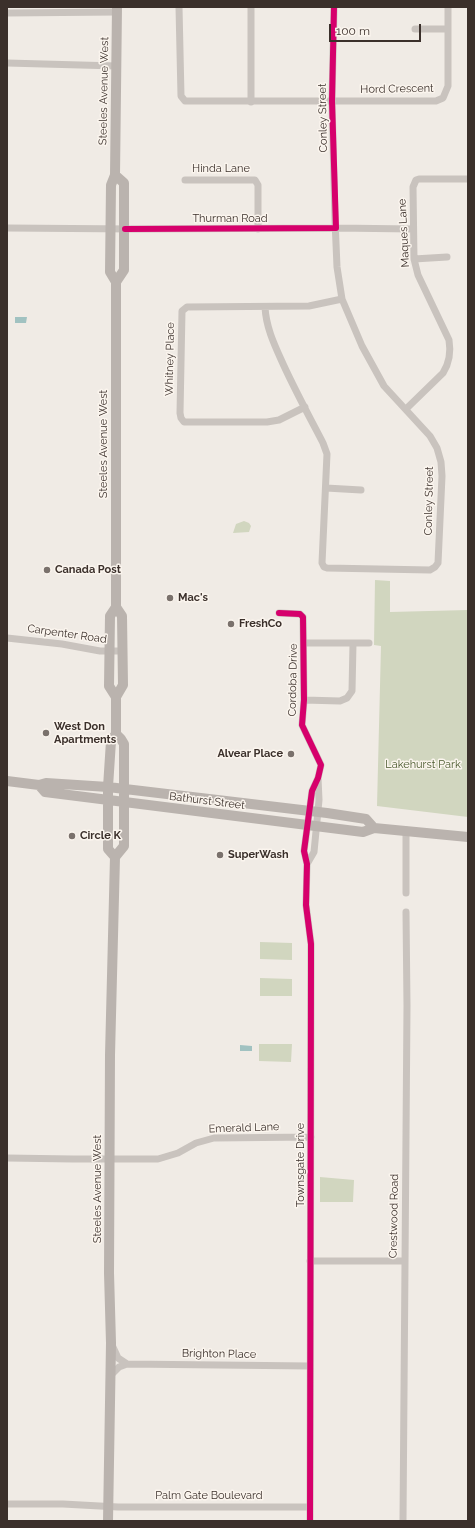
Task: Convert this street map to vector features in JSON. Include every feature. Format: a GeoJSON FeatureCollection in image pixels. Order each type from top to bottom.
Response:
{"type":"FeatureCollection","features":[{"type":"Feature","properties":{"kind":"main road","name":"Steeles Avenue West"},"geometry":{"type":"LineString","coordinates":[[116,857],[108,848],[108,787],[111,741],[116,734],[116,697],[123,685],[122,616],[116,607],[116,282],[110,272],[111,185],[115,175],[117,10]]}},
{"type":"Feature","properties":{"kind":"main road","name":"Steeles Avenue West"},"geometry":{"type":"LineString","coordinates":[[115,175],[124,184],[125,229],[124,270],[116,282]]}},
{"type":"Feature","properties":{"kind":"main road","name":"Steeles Avenue West"},"geometry":{"type":"LineString","coordinates":[[116,607],[110,616],[109,686],[116,697]]}},
{"type":"Feature","properties":{"kind":"main road","name":"Steeles Avenue West"},"geometry":{"type":"LineString","coordinates":[[108,1521],[111,1375],[109,1273],[110,1055],[116,857],[124,846],[124,744],[116,734]]}},
{"type":"Feature","properties":{"kind":"main road","name":"Bathurst Street"},"geometry":{"type":"LineString","coordinates":[[7,782],[38,785],[46,783],[108,787],[314,811],[366,819],[374,828]]}},
{"type":"Feature","properties":{"kind":"main road","name":"Bathurst Street"},"geometry":{"type":"LineString","coordinates":[[38,785],[45,792],[312,827],[363,832],[374,828],[406,830],[468,837]]}},
{"type":"Feature","properties":{"kind":"street"},"geometry":{"type":"LineString","coordinates":[[179,7],[181,96],[185,101],[332,101]]}},
{"type":"Feature","properties":{"kind":"street"},"geometry":{"type":"LineString","coordinates":[[251,102],[252,7]]}},
{"type":"Feature","properties":{"kind":"street","name":"Conley Street"},"geometry":{"type":"LineString","coordinates":[[265,307],[268,329],[272,340],[327,454],[322,563],[325,568],[430,570],[435,568],[438,563],[442,476],[441,462],[437,448],[430,436],[384,386],[362,346],[342,299],[337,267],[332,101],[334,7]]}},
{"type":"Feature","properties":{"kind":"street","name":"Hord Crescent"},"geometry":{"type":"LineString","coordinates":[[332,101],[436,101],[443,98],[448,86],[448,7]]}},
{"type":"Feature","properties":{"kind":"street"},"geometry":{"type":"LineString","coordinates":[[7,13],[71,10],[117,10]]}},
{"type":"Feature","properties":{"kind":"street"},"geometry":{"type":"LineString","coordinates":[[415,29],[448,29]]}},
{"type":"Feature","properties":{"kind":"street"},"geometry":{"type":"LineString","coordinates":[[7,64],[117,66]]}},
{"type":"Feature","properties":{"kind":"street","name":"Maques Lane"},"geometry":{"type":"LineString","coordinates":[[406,409],[443,373],[448,366],[450,349],[449,340],[421,284],[414,259],[413,187],[416,180],[468,178]]}},
{"type":"Feature","properties":{"kind":"street","name":"Hinda Lane"},"geometry":{"type":"LineString","coordinates":[[185,180],[255,180],[258,185],[258,229]]}},
{"type":"Feature","properties":{"kind":"street","name":"Thurman Road"},"geometry":{"type":"LineString","coordinates":[[7,228],[336,228],[413,230]]}},
{"type":"Feature","properties":{"kind":"street"},"geometry":{"type":"LineString","coordinates":[[414,259],[447,257]]}},
{"type":"Feature","properties":{"kind":"street","name":"Whitney Place"},"geometry":{"type":"LineString","coordinates":[[305,407],[279,420],[267,422],[187,423],[181,418],[180,413],[181,312],[183,308],[187,307],[309,306],[342,299]]}},
{"type":"Feature","properties":{"kind":"street"},"geometry":{"type":"LineString","coordinates":[[326,488],[361,490]]}},
{"type":"Feature","properties":{"kind":"street","name":"Cordoba Drive"},"geometry":{"type":"LineString","coordinates":[[278,614],[302,615],[303,618],[304,700],[302,725],[321,764],[318,778],[312,791],[314,811]]}},
{"type":"Feature","properties":{"kind":"street","name":"Carpenter Road"},"geometry":{"type":"LineString","coordinates":[[7,638],[110,651],[123,650]]}},
{"type":"Feature","properties":{"kind":"street"},"geometry":{"type":"LineString","coordinates":[[304,644],[369,643]]}},
{"type":"Feature","properties":{"kind":"street"},"geometry":{"type":"LineString","coordinates":[[304,700],[340,701],[350,696],[352,691],[353,644]]}},
{"type":"Feature","properties":{"kind":"street","name":"Townsgate Drive"},"geometry":{"type":"LineString","coordinates":[[310,1521],[312,963],[306,905],[307,864],[314,852],[312,827],[314,811]]}},
{"type":"Feature","properties":{"kind":"street"},"geometry":{"type":"LineString","coordinates":[[406,830],[406,893]]}},
{"type":"Feature","properties":{"kind":"street","name":"Crestwood Road"},"geometry":{"type":"LineString","coordinates":[[404,1521],[404,1261],[407,1006],[406,912]]}},
{"type":"Feature","properties":{"kind":"street","name":"Emerald Lane"},"geometry":{"type":"LineString","coordinates":[[7,1158],[147,1159],[167,1157],[196,1143],[214,1138],[311,1137]]}},
{"type":"Feature","properties":{"kind":"street"},"geometry":{"type":"LineString","coordinates":[[310,1261],[404,1261]]}},
{"type":"Feature","properties":{"kind":"street"},"geometry":{"type":"LineString","coordinates":[[111,1343],[118,1358],[127,1364]]}},
{"type":"Feature","properties":{"kind":"street"},"geometry":{"type":"LineString","coordinates":[[111,1375],[119,1367],[127,1364]]}},
{"type":"Feature","properties":{"kind":"street","name":"Brighton Place"},"geometry":{"type":"LineString","coordinates":[[127,1364],[310,1366]]}},
{"type":"Feature","properties":{"kind":"street","name":"Palm Gate Boulevard"},"geometry":{"type":"LineString","coordinates":[[7,1504],[310,1507]]}},
{"type":"Feature","properties":{"kind":"green space"},"geometry":{"type":"Polygon","coordinates":[[[244,521],[249,523],[251,526],[249,532],[233,533],[236,524],[244,521]]]}},
{"type":"Feature","properties":{"kind":"green space","name":"Lakehurst Park"},"geometry":{"type":"Polygon","coordinates":[[[375,580],[390,581],[390,612],[468,610],[468,817],[377,806],[381,646],[374,645],[375,580]]]}},
{"type":"Feature","properties":{"kind":"green space"},"geometry":{"type":"Polygon","coordinates":[[[260,942],[292,943],[292,960],[260,959],[260,942]]]}},
{"type":"Feature","properties":{"kind":"green space"},"geometry":{"type":"Polygon","coordinates":[[[260,978],[292,979],[292,996],[260,996],[260,978]]]}},
{"type":"Feature","properties":{"kind":"green space"},"geometry":{"type":"Polygon","coordinates":[[[259,1044],[292,1044],[291,1062],[259,1061],[259,1044]]]}},
{"type":"Feature","properties":{"kind":"green space"},"geometry":{"type":"Polygon","coordinates":[[[320,1177],[354,1180],[353,1202],[320,1202],[320,1177]]]}},
{"type":"Feature","properties":{"kind":"water"},"geometry":{"type":"Polygon","coordinates":[[[15,317],[27,317],[26,323],[15,323],[15,317]]]}},
{"type":"Feature","properties":{"kind":"water"},"geometry":{"type":"Polygon","coordinates":[[[240,1045],[252,1046],[252,1051],[240,1051],[240,1045]]]}},
{"type":"Feature","properties":{"kind":"cycle path"},"geometry":{"type":"LineString","coordinates":[[125,229],[336,228],[332,101],[334,7]]}},
{"type":"Feature","properties":{"kind":"cycle path"},"geometry":{"type":"LineString","coordinates":[[279,613],[300,614],[303,617],[304,700],[302,725],[321,765],[318,778],[312,791],[304,851],[307,864],[306,905],[311,944],[310,1521]]}},
{"type":"Feature","properties":{"kind":"place","name":"Canada Post"},"geometry":{"type":"Point","coordinates":[47,570]}},
{"type":"Feature","properties":{"kind":"place","name":"Mac's"},"geometry":{"type":"Point","coordinates":[170,598]}},
{"type":"Feature","properties":{"kind":"place","name":"FreshCo"},"geometry":{"type":"Point","coordinates":[231,624]}},
{"type":"Feature","properties":{"kind":"place","name":"West Don Apartments"},"geometry":{"type":"Point","coordinates":[46,733]}},
{"type":"Feature","properties":{"kind":"place","name":"Alvear Place"},"geometry":{"type":"Point","coordinates":[291,754]}},
{"type":"Feature","properties":{"kind":"place","name":"Circle K"},"geometry":{"type":"Point","coordinates":[72,836]}},
{"type":"Feature","properties":{"kind":"place","name":"SuperWash"},"geometry":{"type":"Point","coordinates":[220,855]}}]}
